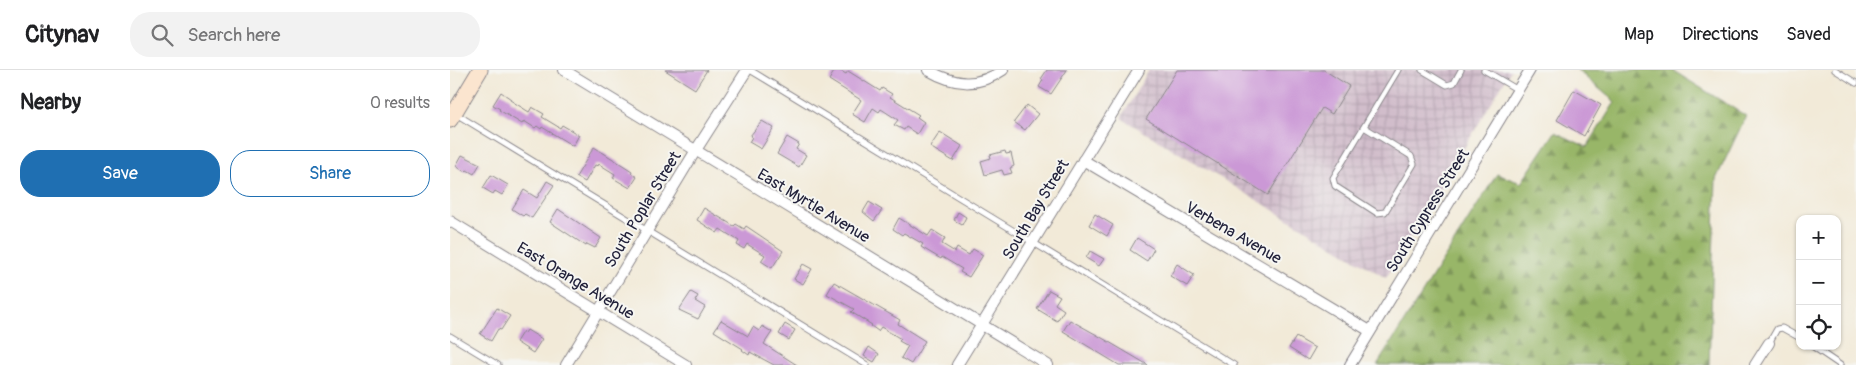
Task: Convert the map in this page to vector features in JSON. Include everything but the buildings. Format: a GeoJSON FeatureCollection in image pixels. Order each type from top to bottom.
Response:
{"type":"FeatureCollection","features":[{"type":"Feature","properties":{"kind":"street"},"geometry":{"type":"LineString","coordinates":[[452,117],[480,70]]}},
{"type":"Feature","properties":{"kind":"street","name":"East Myrtle Avenue"},"geometry":{"type":"LineString","coordinates":[[564,70],[1048,365]]}},
{"type":"Feature","properties":{"kind":"street","name":"South Poplar Street"},"geometry":{"type":"LineString","coordinates":[[566,365],[696,150],[748,70]]}},
{"type":"Feature","properties":{"kind":"street"},"geometry":{"type":"LineString","coordinates":[[928,70],[951,82],[962,83],[974,82],[996,75],[1003,70]]}},
{"type":"Feature","properties":{"kind":"street","name":"South Bay Street"},"geometry":{"type":"LineString","coordinates":[[957,365],[1140,70]]}},
{"type":"Feature","properties":{"kind":"street","name":"South Cypress Street"},"geometry":{"type":"LineString","coordinates":[[1350,365],[1530,70]]}},
{"type":"Feature","properties":{"kind":"street","name":"Verbena Avenue"},"geometry":{"type":"LineString","coordinates":[[1083,160],[1370,330]]}},
{"type":"Feature","properties":{"kind":"street","name":"East Orange Avenue"},"geometry":{"type":"LineString","coordinates":[[450,221],[686,365]]}},
{"type":"Feature","properties":{"kind":"street"},"geometry":{"type":"LineString","coordinates":[[1755,365],[1769,343]]}},
{"type":"Feature","properties":{"kind":"lane"},"geometry":{"type":"LineString","coordinates":[[748,70],[1234,365]]}},
{"type":"Feature","properties":{"kind":"lane"},"geometry":{"type":"LineString","coordinates":[[1364,127],[1411,156],[1414,164],[1385,212],[1377,213],[1335,186],[1333,178],[1398,70]]}},
{"type":"Feature","properties":{"kind":"lane"},"geometry":{"type":"LineString","coordinates":[[1422,70],[1447,85],[1454,83],[1462,70]]}},
{"type":"Feature","properties":{"kind":"lane"},"geometry":{"type":"LineString","coordinates":[[1484,70],[1518,90]]}},
{"type":"Feature","properties":{"kind":"lane"},"geometry":{"type":"LineString","coordinates":[[1835,70],[1856,83]]}},
{"type":"Feature","properties":{"kind":"lane"},"geometry":{"type":"LineString","coordinates":[[452,117],[647,231],[867,365]]}},
{"type":"Feature","properties":{"kind":"lane"},"geometry":{"type":"LineString","coordinates":[[1769,343],[1777,329],[1782,328],[1796,336]]}},
{"type":"Feature","properties":{"kind":"lane"},"geometry":{"type":"LineString","coordinates":[[450,336],[498,365]]}},
{"type":"Feature","properties":{"kind":"lane"},"geometry":{"type":"LineString","coordinates":[[1818,350],[1840,365]]}},
{"type":"Feature","properties":{"kind":"shaded area"},"geometry":{"type":"Polygon","coordinates":[[[1149,70],[1511,70],[1386,278],[1121,118],[1149,70]]]}},
{"type":"Feature","properties":{"kind":"green space"},"geometry":{"type":"Polygon","coordinates":[[[1577,70],[1672,70],[1746,116],[1716,179],[1709,365],[1377,365],[1497,174],[1521,183],[1555,132],[1587,147],[1615,102],[1577,70]]]}}]}
